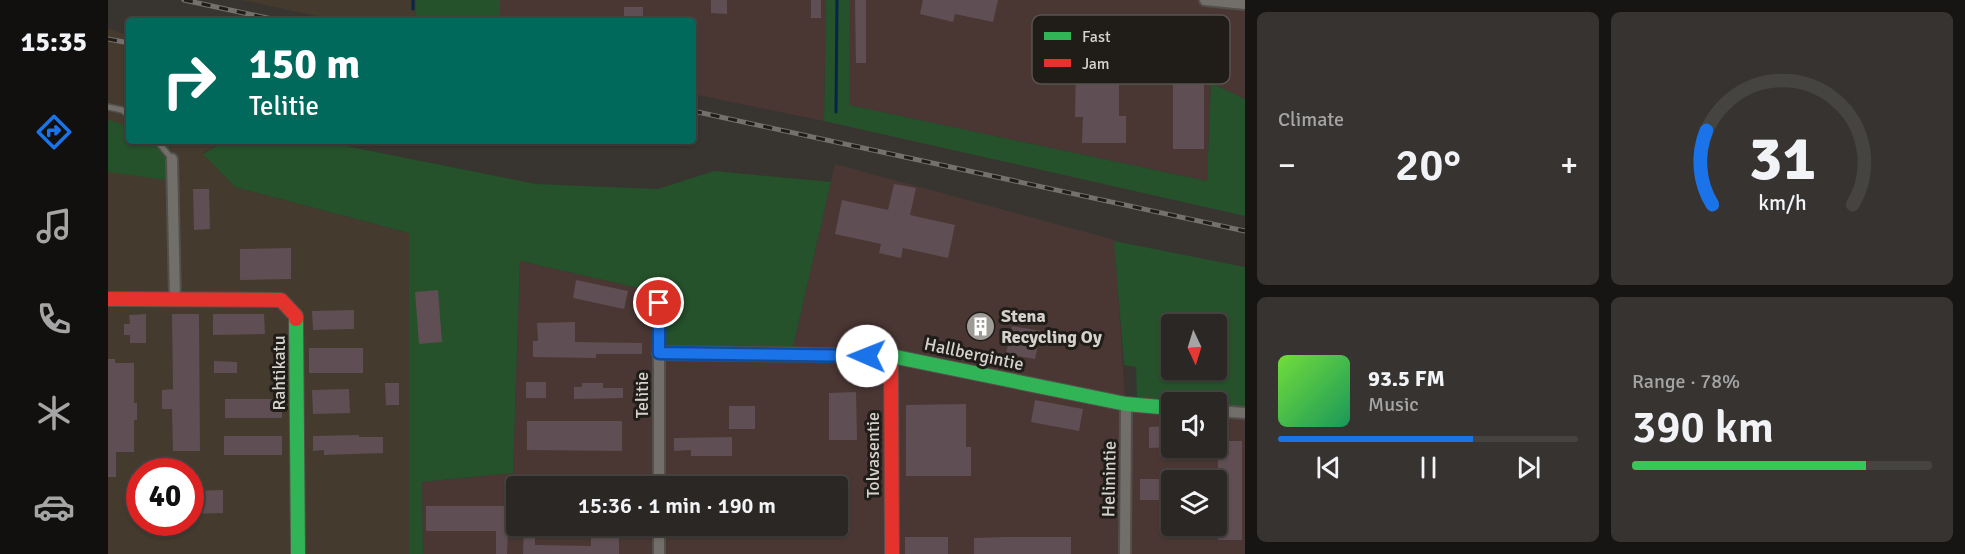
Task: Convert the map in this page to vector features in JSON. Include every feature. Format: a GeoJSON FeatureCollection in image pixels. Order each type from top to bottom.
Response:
{"type":"FeatureCollection","features":[{"type":"Feature","properties":{"kind":"street"},"geometry":{"type":"LineString","coordinates":[[1204,0],[1245,4]]}},
{"type":"Feature","properties":{"kind":"street"},"geometry":{"type":"LineString","coordinates":[[172,159],[175,299]]}},
{"type":"Feature","properties":{"kind":"street","name":"Rahtikatu"},"geometry":{"type":"LineString","coordinates":[[108,300],[281,300],[296,316],[298,554]]}},
{"type":"Feature","properties":{"kind":"street","name":"Telitie"},"geometry":{"type":"LineString","coordinates":[[659,303],[659,476]]}},
{"type":"Feature","properties":{"kind":"street","name":"Hallbergintie"},"geometry":{"type":"LineString","coordinates":[[659,353],[891,356],[1126,404],[1161,407]]}},
{"type":"Feature","properties":{"kind":"street","name":"Tolvasentie"},"geometry":{"type":"LineString","coordinates":[[891,356],[892,554]]}},
{"type":"Feature","properties":{"kind":"street","name":"Helinintie"},"geometry":{"type":"LineString","coordinates":[[1125,554],[1126,404]]}},
{"type":"Feature","properties":{"kind":"street"},"geometry":{"type":"LineString","coordinates":[[1227,412],[1245,414]]}},
{"type":"Feature","properties":{"kind":"street"},"geometry":{"type":"LineString","coordinates":[[659,536],[659,554]]}},
{"type":"Feature","properties":{"kind":"lane"},"geometry":{"type":"LineString","coordinates":[[108,107],[126,113]]}},
{"type":"Feature","properties":{"kind":"lane"},"geometry":{"type":"LineString","coordinates":[[160,144],[172,159]]}},
{"type":"Feature","properties":{"kind":"shaded area"},"geometry":{"type":"Polygon","coordinates":[[[242,0],[416,0],[415,18],[325,18],[242,0]]]}},
{"type":"Feature","properties":{"kind":"shaded area"},"geometry":{"type":"Polygon","coordinates":[[[500,0],[826,0],[824,121],[696,95],[696,18],[500,18],[500,0]]]}},
{"type":"Feature","properties":{"kind":"shaded area"},"geometry":{"type":"Polygon","coordinates":[[[850,0],[1245,0],[1245,99],[1213,84],[1230,84],[1230,15],[1032,15],[1032,84],[1211,84],[1207,181],[848,105],[850,0]]]}},
{"type":"Feature","properties":{"kind":"shaded area"},"geometry":{"type":"Polygon","coordinates":[[[108,28],[126,35],[126,144],[220,144],[203,153],[235,187],[409,233],[409,554],[108,554],[108,28]]]}},
{"type":"Feature","properties":{"kind":"shaded area"},"geometry":{"type":"Polygon","coordinates":[[[835,164],[1115,240],[1125,400],[1161,403],[1161,458],[1227,458],[1227,409],[1245,410],[1245,554],[423,554],[422,482],[513,473],[520,261],[665,294],[665,349],[793,347],[835,164]]]}},
{"type":"Feature","properties":{"kind":"green space"},"geometry":{"type":"Polygon","coordinates":[[[416,0],[500,0],[500,18],[415,18],[416,0]]]}},
{"type":"Feature","properties":{"kind":"green space"},"geometry":{"type":"Polygon","coordinates":[[[826,0],[850,0],[849,105],[1207,181],[1211,84],[1245,99],[1245,216],[824,121],[826,0]]]}},
{"type":"Feature","properties":{"kind":"green space"},"geometry":{"type":"Polygon","coordinates":[[[108,121],[126,126],[126,144],[170,144],[166,180],[108,172],[108,121]]]}},
{"type":"Feature","properties":{"kind":"green space"},"geometry":{"type":"Polygon","coordinates":[[[220,144],[336,144],[536,184],[658,189],[714,171],[831,182],[793,347],[665,349],[665,294],[520,261],[513,473],[422,482],[423,554],[409,554],[409,233],[235,187],[203,154],[220,144]]]}},
{"type":"Feature","properties":{"kind":"green space"},"geometry":{"type":"Polygon","coordinates":[[[1114,241],[1245,267],[1245,410],[1227,409],[1227,392],[1161,392],[1161,401],[1137,401],[1136,367],[1124,365],[1114,241]]]}},
{"type":"Feature","properties":{"kind":"building"},"geometry":{"type":"Polygon","coordinates":[[[711,0],[727,0],[727,14],[711,13],[711,0]]]}},
{"type":"Feature","properties":{"kind":"building"},"geometry":{"type":"Polygon","coordinates":[[[811,0],[821,0],[821,18],[811,18],[811,0]]]}},
{"type":"Feature","properties":{"kind":"building"},"geometry":{"type":"Polygon","coordinates":[[[855,0],[866,0],[866,63],[856,63],[855,0]]]}},
{"type":"Feature","properties":{"kind":"building"},"geometry":{"type":"Polygon","coordinates":[[[923,0],[998,0],[993,22],[955,14],[953,22],[920,14],[923,0]]]}},
{"type":"Feature","properties":{"kind":"building"},"geometry":{"type":"Polygon","coordinates":[[[624,7],[643,7],[643,18],[624,18],[624,7]]]}},
{"type":"Feature","properties":{"kind":"building"},"geometry":{"type":"Polygon","coordinates":[[[1076,84],[1119,84],[1119,116],[1126,116],[1126,143],[1082,143],[1083,117],[1075,117],[1076,84]]]}},
{"type":"Feature","properties":{"kind":"building"},"geometry":{"type":"Polygon","coordinates":[[[1173,84],[1204,84],[1204,149],[1173,149],[1173,84]]]}},
{"type":"Feature","properties":{"kind":"building"},"geometry":{"type":"Polygon","coordinates":[[[894,184],[916,188],[910,215],[955,225],[948,258],[903,248],[901,258],[879,253],[881,244],[835,234],[842,200],[888,210],[894,184]]]}},
{"type":"Feature","properties":{"kind":"building"},"geometry":{"type":"Polygon","coordinates":[[[193,189],[209,189],[210,229],[194,230],[193,189]]]}},
{"type":"Feature","properties":{"kind":"building"},"geometry":{"type":"Polygon","coordinates":[[[291,248],[291,279],[240,280],[240,249],[291,248]]]}},
{"type":"Feature","properties":{"kind":"building"},"geometry":{"type":"Polygon","coordinates":[[[576,280],[628,291],[624,309],[573,298],[576,280]]]}},
{"type":"Feature","properties":{"kind":"building"},"geometry":{"type":"Polygon","coordinates":[[[438,290],[442,342],[419,344],[415,292],[438,290]]]}},
{"type":"Feature","properties":{"kind":"building"},"geometry":{"type":"Polygon","coordinates":[[[354,310],[354,329],[313,330],[312,311],[354,310]]]}},
{"type":"Feature","properties":{"kind":"building"},"geometry":{"type":"Polygon","coordinates":[[[146,314],[146,343],[130,343],[130,335],[124,335],[124,324],[130,324],[129,315],[146,314]]]}},
{"type":"Feature","properties":{"kind":"building"},"geometry":{"type":"Polygon","coordinates":[[[172,314],[199,314],[200,451],[173,451],[172,409],[162,409],[162,390],[173,389],[172,314]]]}},
{"type":"Feature","properties":{"kind":"building"},"geometry":{"type":"Polygon","coordinates":[[[213,314],[264,314],[265,334],[213,335],[213,314]]]}},
{"type":"Feature","properties":{"kind":"building","name":"Stena Recycling Oy"},"geometry":{"type":"Polygon","coordinates":[[[976,320],[985,322],[983,332],[974,330],[976,320]]]}},
{"type":"Feature","properties":{"kind":"building"},"geometry":{"type":"Polygon","coordinates":[[[575,322],[575,342],[642,343],[642,354],[596,354],[596,358],[533,357],[533,341],[538,341],[537,323],[575,322]]]}},
{"type":"Feature","properties":{"kind":"building"},"geometry":{"type":"Polygon","coordinates":[[[1012,326],[1041,331],[1035,359],[1006,354],[1012,326]]]}},
{"type":"Feature","properties":{"kind":"building"},"geometry":{"type":"Polygon","coordinates":[[[309,348],[363,348],[363,373],[309,373],[309,348]]]}},
{"type":"Feature","properties":{"kind":"building"},"geometry":{"type":"Polygon","coordinates":[[[108,359],[115,359],[115,363],[134,363],[134,403],[137,403],[137,420],[134,420],[134,452],[116,452],[116,477],[108,477],[108,359]]]}},
{"type":"Feature","properties":{"kind":"building"},"geometry":{"type":"Polygon","coordinates":[[[214,361],[237,362],[237,373],[214,373],[214,361]]]}},
{"type":"Feature","properties":{"kind":"building"},"geometry":{"type":"Polygon","coordinates":[[[526,382],[546,382],[546,398],[526,398],[526,382]]]}},
{"type":"Feature","properties":{"kind":"building"},"geometry":{"type":"Polygon","coordinates":[[[385,383],[399,383],[399,405],[386,405],[385,383]]]}},
{"type":"Feature","properties":{"kind":"building"},"geometry":{"type":"Polygon","coordinates":[[[582,383],[603,383],[603,388],[623,388],[623,398],[574,399],[574,387],[582,387],[582,383]]]}},
{"type":"Feature","properties":{"kind":"building"},"geometry":{"type":"Polygon","coordinates":[[[349,389],[350,413],[313,414],[312,390],[349,389]]]}},
{"type":"Feature","properties":{"kind":"building"},"geometry":{"type":"Polygon","coordinates":[[[856,392],[857,440],[829,440],[829,393],[856,392]]]}},
{"type":"Feature","properties":{"kind":"building"},"geometry":{"type":"Polygon","coordinates":[[[225,399],[282,399],[282,418],[225,418],[225,399]]]}},
{"type":"Feature","properties":{"kind":"building"},"geometry":{"type":"Polygon","coordinates":[[[1035,400],[1083,409],[1079,431],[1031,422],[1035,400]]]}},
{"type":"Feature","properties":{"kind":"building"},"geometry":{"type":"Polygon","coordinates":[[[966,404],[966,447],[971,447],[971,476],[906,476],[906,405],[966,404]]]}},
{"type":"Feature","properties":{"kind":"building"},"geometry":{"type":"Polygon","coordinates":[[[729,406],[755,406],[755,429],[729,429],[729,406]]]}},
{"type":"Feature","properties":{"kind":"building"},"geometry":{"type":"Polygon","coordinates":[[[527,421],[622,421],[622,451],[527,450],[527,421]]]}},
{"type":"Feature","properties":{"kind":"building"},"geometry":{"type":"Polygon","coordinates":[[[1161,426],[1161,447],[1149,448],[1149,427],[1161,426]]]}},
{"type":"Feature","properties":{"kind":"building"},"geometry":{"type":"Polygon","coordinates":[[[359,435],[359,437],[383,437],[383,453],[324,455],[324,450],[313,451],[313,436],[359,435]]]}},
{"type":"Feature","properties":{"kind":"building"},"geometry":{"type":"Polygon","coordinates":[[[224,436],[282,436],[282,455],[224,455],[224,436]]]}},
{"type":"Feature","properties":{"kind":"building"},"geometry":{"type":"Polygon","coordinates":[[[732,437],[732,456],[691,456],[691,450],[674,451],[674,438],[732,437]]]}},
{"type":"Feature","properties":{"kind":"building"},"geometry":{"type":"Polygon","coordinates":[[[1227,441],[1242,441],[1242,540],[1218,540],[1218,536],[1227,536],[1227,470],[1218,470],[1218,458],[1227,458],[1227,441]]]}},
{"type":"Feature","properties":{"kind":"building"},"geometry":{"type":"Polygon","coordinates":[[[1140,479],[1161,479],[1161,500],[1140,500],[1140,479]]]}},
{"type":"Feature","properties":{"kind":"building"},"geometry":{"type":"Polygon","coordinates":[[[223,490],[223,513],[204,514],[204,491],[223,490]]]}},
{"type":"Feature","properties":{"kind":"building"},"geometry":{"type":"Polygon","coordinates":[[[426,506],[506,506],[507,554],[496,554],[496,531],[426,531],[426,506]]]}},
{"type":"Feature","properties":{"kind":"building"},"geometry":{"type":"Polygon","coordinates":[[[524,536],[535,536],[535,545],[591,546],[591,536],[619,536],[619,554],[523,554],[524,536]]]}},
{"type":"Feature","properties":{"kind":"building"},"geometry":{"type":"Polygon","coordinates":[[[905,537],[948,537],[948,554],[905,554],[905,537]]]}},
{"type":"Feature","properties":{"kind":"building"},"geometry":{"type":"Polygon","coordinates":[[[1071,537],[1071,554],[974,554],[974,538],[1071,537]]]}},
{"type":"Feature","properties":{"kind":"waterway"},"geometry":{"type":"LineString","coordinates":[[413,0],[413,9]]}},
{"type":"Feature","properties":{"kind":"waterway"},"geometry":{"type":"LineString","coordinates":[[836,112],[837,0]]}},
{"type":"Feature","properties":{"kind":"railway"},"geometry":{"type":"LineString","coordinates":[[184,0],[267,18]]}},
{"type":"Feature","properties":{"kind":"railway"},"geometry":{"type":"LineString","coordinates":[[108,39],[126,42]]}},
{"type":"Feature","properties":{"kind":"railway"},"geometry":{"type":"LineString","coordinates":[[696,112],[1245,231]]}},
{"type":"Feature","properties":{"kind":"traffic: fast"},"geometry":{"type":"LineString","coordinates":[[296,319],[298,554]]}},
{"type":"Feature","properties":{"kind":"traffic: fast"},"geometry":{"type":"LineString","coordinates":[[659,353],[891,356],[1126,404],[1161,407]]}},
{"type":"Feature","properties":{"kind":"traffic: jam"},"geometry":{"type":"LineString","coordinates":[[108,299],[281,300],[296,316],[296,319]]}},
{"type":"Feature","properties":{"kind":"traffic: jam"},"geometry":{"type":"LineString","coordinates":[[891,356],[892,554]]}},
{"type":"Feature","properties":{"kind":"place","name":"Stena Recycling Oy"},"geometry":{"type":"Point","coordinates":[980,326]}},
{"type":"Feature","properties":{"kind":"route"},"geometry":{"type":"LineString","coordinates":[[659,303],[659,353],[867,356]]}}]}
